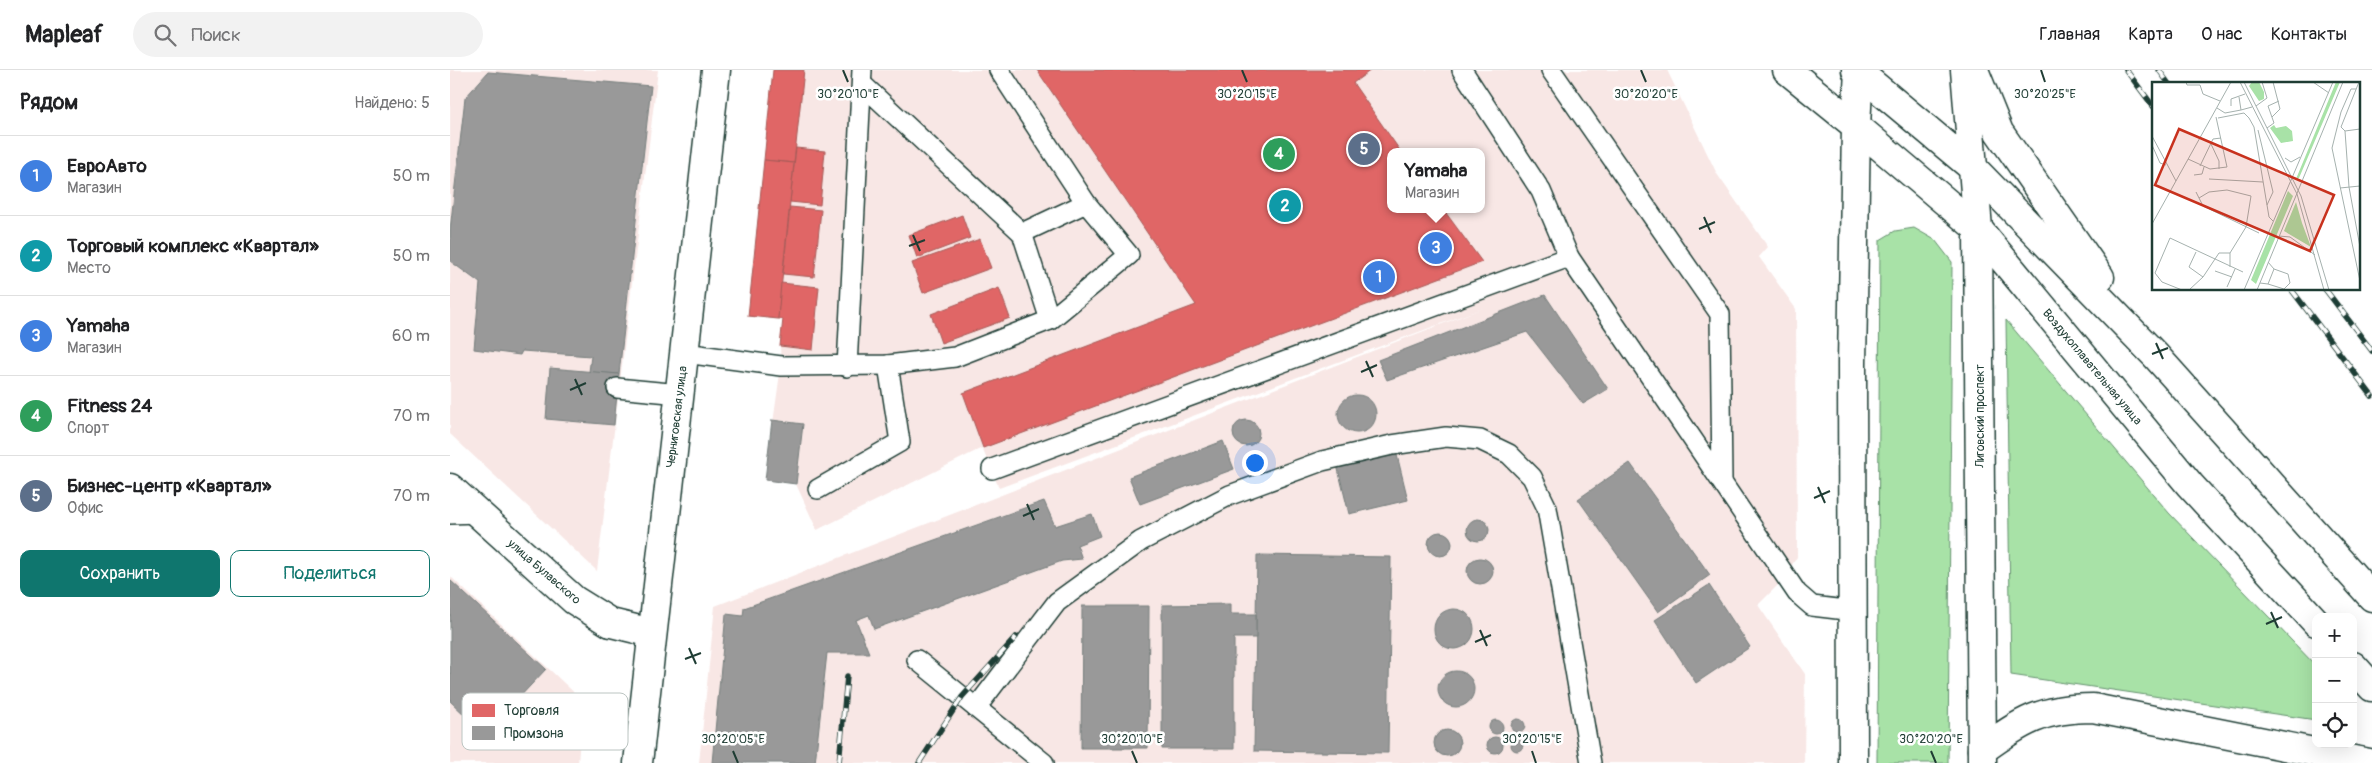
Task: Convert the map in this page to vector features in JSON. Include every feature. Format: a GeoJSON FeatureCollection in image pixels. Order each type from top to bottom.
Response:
{"type":"FeatureCollection","features":[{"type":"Feature","properties":{"kind":"main road","name":"Черниговская улица"},"geometry":{"type":"LineString","coordinates":[[638,763],[716,70]]}},
{"type":"Feature","properties":{"kind":"main road","name":"Воздухоплавательная улица"},"geometry":{"type":"LineString","coordinates":[[1787,70],[1978,229],[2190,485],[2312,618]]}},
{"type":"Feature","properties":{"kind":"main road","name":"Лиговский проспект"},"geometry":{"type":"LineString","coordinates":[[1965,70],[1978,229],[1982,756]]}},
{"type":"Feature","properties":{"kind":"main road"},"geometry":{"type":"LineString","coordinates":[[1974,70],[1999,132],[2156,356]]}},
{"type":"Feature","properties":{"kind":"main road"},"geometry":{"type":"LineString","coordinates":[[1853,763],[1852,364],[1858,71]]}},
{"type":"Feature","properties":{"kind":"main road"},"geometry":{"type":"LineString","coordinates":[[1858,71],[1972,167],[2156,356],[2372,597]]}},
{"type":"Feature","properties":{"kind":"main road","name":"улица Булавского"},"geometry":{"type":"LineString","coordinates":[[450,488],[574,600],[612,623],[652,633]]}},
{"type":"Feature","properties":{"kind":"main road"},"geometry":{"type":"LineString","coordinates":[[2357,670],[2372,687]]}},
{"type":"Feature","properties":{"kind":"main road"},"geometry":{"type":"LineString","coordinates":[[1982,756],[2021,722],[2036,715],[2074,708],[2093,708],[2369,763]]}},
{"type":"Feature","properties":{"kind":"lane"},"geometry":{"type":"LineString","coordinates":[[684,352],[781,366],[847,367],[888,365],[955,357],[1050,320],[1129,255],[1086,203],[999,70]]}},
{"type":"Feature","properties":{"kind":"lane"},"geometry":{"type":"LineString","coordinates":[[1462,70],[1541,190],[1570,257],[1797,593],[1812,606],[1854,611]]}},
{"type":"Feature","properties":{"kind":"lane"},"geometry":{"type":"LineString","coordinates":[[1551,70],[1720,314],[1722,480]]}},
{"type":"Feature","properties":{"kind":"lane"},"geometry":{"type":"LineString","coordinates":[[847,367],[863,78]]}},
{"type":"Feature","properties":{"kind":"lane"},"geometry":{"type":"LineString","coordinates":[[863,78],[1022,233],[1050,320]]}},
{"type":"Feature","properties":{"kind":"lane"},"geometry":{"type":"LineString","coordinates":[[1022,233],[1086,203]]}},
{"type":"Feature","properties":{"kind":"lane"},"geometry":{"type":"LineString","coordinates":[[992,469],[1570,257]]}},
{"type":"Feature","properties":{"kind":"lane"},"geometry":{"type":"LineString","coordinates":[[818,489],[900,442],[888,365]]}},
{"type":"Feature","properties":{"kind":"lane"},"geometry":{"type":"LineString","coordinates":[[617,388],[680,394]]}},
{"type":"Feature","properties":{"kind":"lane"},"geometry":{"type":"LineString","coordinates":[[976,708],[1057,602],[1141,541],[1230,495],[1322,461],[1392,445],[1446,437],[1480,440],[1510,454],[1532,477],[1547,508],[1591,763]]}},
{"type":"Feature","properties":{"kind":"lane"},"geometry":{"type":"LineString","coordinates":[[450,514],[478,513]]}},
{"type":"Feature","properties":{"kind":"lane"},"geometry":{"type":"LineString","coordinates":[[917,660],[1044,763]]}},
{"type":"Feature","properties":{"kind":"shaded area"},"geometry":{"type":"Polygon","coordinates":[[[450,70],[658,70],[597,571],[450,434],[450,70]]]}},
{"type":"Feature","properties":{"kind":"shaded area"},"geometry":{"type":"Polygon","coordinates":[[[773,70],[1667,70],[1717,174],[1768,247],[1759,257],[1796,309],[1797,557],[1781,582],[1758,605],[1805,674],[1804,763],[699,763],[715,606],[1486,307],[999,488],[982,448],[817,530],[796,484],[765,480],[781,366],[780,346],[783,319],[748,316],[773,70]]]}},
{"type":"Feature","properties":{"kind":"shaded area"},"geometry":{"type":"Polygon","coordinates":[[[450,576],[574,693],[462,693],[462,750],[579,750],[578,763],[450,763],[450,576]]]}},
{"type":"Feature","properties":{"kind":"green space"},"geometry":{"type":"Polygon","coordinates":[[[1914,228],[1935,240],[1952,262],[1948,763],[1877,763],[1880,240],[1895,231],[1914,228]]]}},
{"type":"Feature","properties":{"kind":"green space"},"geometry":{"type":"Polygon","coordinates":[[[2006,320],[2169,513],[2312,662],[2312,719],[2011,675],[2006,320]]]}},
{"type":"Feature","properties":{"kind":"building: Торговля"},"geometry":{"type":"Polygon","coordinates":[[[773,70],[804,70],[794,163],[764,160],[773,70]]]}},
{"type":"Feature","properties":{"kind":"building: Торговля"},"geometry":{"type":"Polygon","coordinates":[[[1037,70],[1371,70],[1353,83],[1398,148],[1387,148],[1387,213],[1446,213],[1482,262],[983,448],[963,393],[1196,305],[1037,70]]]}},
{"type":"Feature","properties":{"kind":"building: Торговля"},"geometry":{"type":"Polygon","coordinates":[[[796,148],[825,151],[820,205],[790,202],[796,148]]]}},
{"type":"Feature","properties":{"kind":"building: Торговля"},"geometry":{"type":"Polygon","coordinates":[[[764,160],[794,163],[778,319],[748,316],[764,160]]]}},
{"type":"Feature","properties":{"kind":"building: Торговля"},"geometry":{"type":"Polygon","coordinates":[[[790,207],[821,210],[814,277],[783,274],[790,207]]]}},
{"type":"Feature","properties":{"kind":"building: Торговля"},"geometry":{"type":"Polygon","coordinates":[[[962,215],[970,238],[917,258],[909,235],[962,215]]]}},
{"type":"Feature","properties":{"kind":"building: Торговля"},"geometry":{"type":"Polygon","coordinates":[[[980,239],[991,268],[923,293],[912,263],[980,239]]]}},
{"type":"Feature","properties":{"kind":"building: Торговля"},"geometry":{"type":"Polygon","coordinates":[[[781,283],[819,287],[813,350],[780,346],[783,319],[778,319],[781,283]]]}},
{"type":"Feature","properties":{"kind":"building: Торговля"},"geometry":{"type":"Polygon","coordinates":[[[999,288],[1010,318],[941,343],[931,314],[999,288]]]}},
{"type":"Feature","properties":{"kind":"building: Промзона"},"geometry":{"type":"Polygon","coordinates":[[[488,72],[651,86],[619,374],[589,372],[591,356],[522,351],[520,355],[474,349],[480,283],[450,261],[450,230],[465,98],[488,72]]]}},
{"type":"Feature","properties":{"kind":"building: Промзона"},"geometry":{"type":"Polygon","coordinates":[[[1545,295],[1608,389],[1583,404],[1527,332],[1387,380],[1378,360],[1545,295]]]}},
{"type":"Feature","properties":{"kind":"building: Промзона"},"geometry":{"type":"Polygon","coordinates":[[[550,368],[619,374],[614,425],[546,419],[550,368]]]}},
{"type":"Feature","properties":{"kind":"building: Промзона"},"geometry":{"type":"Polygon","coordinates":[[[1357,395],[1371,400],[1376,414],[1371,428],[1357,433],[1343,428],[1338,414],[1343,400],[1357,395]]]}},
{"type":"Feature","properties":{"kind":"building: Промзона"},"geometry":{"type":"Polygon","coordinates":[[[772,420],[803,424],[796,484],[765,480],[772,420]]]}},
{"type":"Feature","properties":{"kind":"building: Промзона"},"geometry":{"type":"Polygon","coordinates":[[[1246,420],[1255,424],[1259,433],[1255,442],[1246,446],[1237,442],[1233,433],[1237,424],[1246,420]]]}},
{"type":"Feature","properties":{"kind":"building: Промзона"},"geometry":{"type":"Polygon","coordinates":[[[1223,441],[1234,469],[1140,504],[1129,477],[1223,441]]]}},
{"type":"Feature","properties":{"kind":"building: Промзона"},"geometry":{"type":"Polygon","coordinates":[[[1396,451],[1408,500],[1349,514],[1337,465],[1396,451]]]}},
{"type":"Feature","properties":{"kind":"building: Промзона"},"geometry":{"type":"Polygon","coordinates":[[[1630,463],[1710,575],[1658,612],[1578,499],[1630,463]]]}},
{"type":"Feature","properties":{"kind":"building: Промзона"},"geometry":{"type":"Polygon","coordinates":[[[1044,501],[1055,526],[1092,514],[1100,536],[1077,545],[1082,559],[1062,561],[874,629],[869,615],[856,620],[869,653],[827,653],[815,763],[712,763],[726,614],[743,616],[744,608],[1044,501]]]}},
{"type":"Feature","properties":{"kind":"building: Промзона"},"geometry":{"type":"Polygon","coordinates":[[[1474,519],[1482,519],[1489,526],[1489,534],[1482,541],[1474,541],[1467,534],[1467,526],[1474,519]]]}},
{"type":"Feature","properties":{"kind":"building: Промзона"},"geometry":{"type":"Polygon","coordinates":[[[1440,532],[1445,533],[1451,539],[1451,549],[1445,555],[1440,556],[1435,555],[1429,549],[1428,544],[1429,539],[1435,533],[1440,532]]]}},
{"type":"Feature","properties":{"kind":"building: Промзона"},"geometry":{"type":"Polygon","coordinates":[[[1257,555],[1391,557],[1388,753],[1254,751],[1257,555]]]}},
{"type":"Feature","properties":{"kind":"building: Промзона"},"geometry":{"type":"Polygon","coordinates":[[[1480,558],[1489,562],[1493,571],[1489,580],[1480,584],[1471,580],[1467,571],[1471,562],[1480,558]]]}},
{"type":"Feature","properties":{"kind":"building: Промзона"},"geometry":{"type":"Polygon","coordinates":[[[450,580],[546,669],[523,693],[462,693],[462,712],[450,701],[450,580]]]}},
{"type":"Feature","properties":{"kind":"building: Промзона"},"geometry":{"type":"Polygon","coordinates":[[[1709,585],[1750,647],[1696,683],[1655,620],[1709,585]]]}},
{"type":"Feature","properties":{"kind":"building: Промзона"},"geometry":{"type":"Polygon","coordinates":[[[1230,604],[1230,614],[1256,614],[1256,638],[1234,638],[1234,749],[1162,749],[1162,605],[1230,604]]]}},
{"type":"Feature","properties":{"kind":"building: Промзона"},"geometry":{"type":"Polygon","coordinates":[[[1082,606],[1149,606],[1148,748],[1081,748],[1082,606]]]}},
{"type":"Feature","properties":{"kind":"building: Промзона"},"geometry":{"type":"Polygon","coordinates":[[[1454,609],[1468,615],[1474,629],[1468,643],[1454,649],[1440,643],[1434,629],[1440,615],[1454,609]]]}},
{"type":"Feature","properties":{"kind":"building: Промзона"},"geometry":{"type":"Polygon","coordinates":[[[1456,671],[1463,672],[1469,676],[1473,682],[1473,696],[1469,702],[1463,706],[1456,707],[1449,706],[1443,702],[1439,696],[1438,689],[1439,682],[1443,676],[1449,672],[1456,671]]]}},
{"type":"Feature","properties":{"kind":"building: Промзона"},"geometry":{"type":"Polygon","coordinates":[[[1518,719],[1523,721],[1525,726],[1523,731],[1518,733],[1513,731],[1511,726],[1513,721],[1518,719]]]}},
{"type":"Feature","properties":{"kind":"building: Промзона"},"geometry":{"type":"Polygon","coordinates":[[[1493,720],[1499,720],[1503,727],[1499,734],[1493,734],[1489,730],[1489,724],[1493,720]]]}},
{"type":"Feature","properties":{"kind":"building: Промзона"},"geometry":{"type":"Polygon","coordinates":[[[1447,730],[1456,734],[1460,743],[1456,752],[1447,756],[1438,752],[1434,743],[1438,734],[1447,730]]]}},
{"type":"Feature","properties":{"kind":"building: Промзона"},"geometry":{"type":"Polygon","coordinates":[[[1495,737],[1503,745],[1495,753],[1487,745],[1495,737]]]}},
{"type":"Feature","properties":{"kind":"building: Промзона"},"geometry":{"type":"Polygon","coordinates":[[[1519,739],[1522,740],[1522,750],[1515,751],[1512,750],[1511,743],[1512,740],[1519,739]]]}},
{"type":"Feature","properties":{"kind":"railway"},"geometry":{"type":"LineString","coordinates":[[2126,70],[2152,105]]}},
{"type":"Feature","properties":{"kind":"railway"},"geometry":{"type":"LineString","coordinates":[[2159,70],[2168,82]]}},
{"type":"Feature","properties":{"kind":"railway"},"geometry":{"type":"LineString","coordinates":[[2292,290],[2372,396]]}},
{"type":"Feature","properties":{"kind":"railway"},"geometry":{"type":"LineString","coordinates":[[2326,290],[2372,351]]}},
{"type":"Feature","properties":{"kind":"railway"},"geometry":{"type":"LineString","coordinates":[[919,763],[962,697],[1016,637]]}},
{"type":"Feature","properties":{"kind":"railway"},"geometry":{"type":"LineString","coordinates":[[839,763],[847,676]]}},
{"type":"Feature","properties":{"kind":"place","name":"Бизнес-центр «Квартал»"},"geometry":{"type":"Point","coordinates":[1364,149]}},
{"type":"Feature","properties":{"kind":"place","name":"Fitness 24"},"geometry":{"type":"Point","coordinates":[1279,154]}},
{"type":"Feature","properties":{"kind":"place","name":"Торговый комплекс «Квартал»"},"geometry":{"type":"Point","coordinates":[1285,206]}},
{"type":"Feature","properties":{"kind":"place","name":"Yamaha"},"geometry":{"type":"Point","coordinates":[1436,248]}},
{"type":"Feature","properties":{"kind":"place","name":"ЕвроАвто"},"geometry":{"type":"Point","coordinates":[1379,277]}}]}
